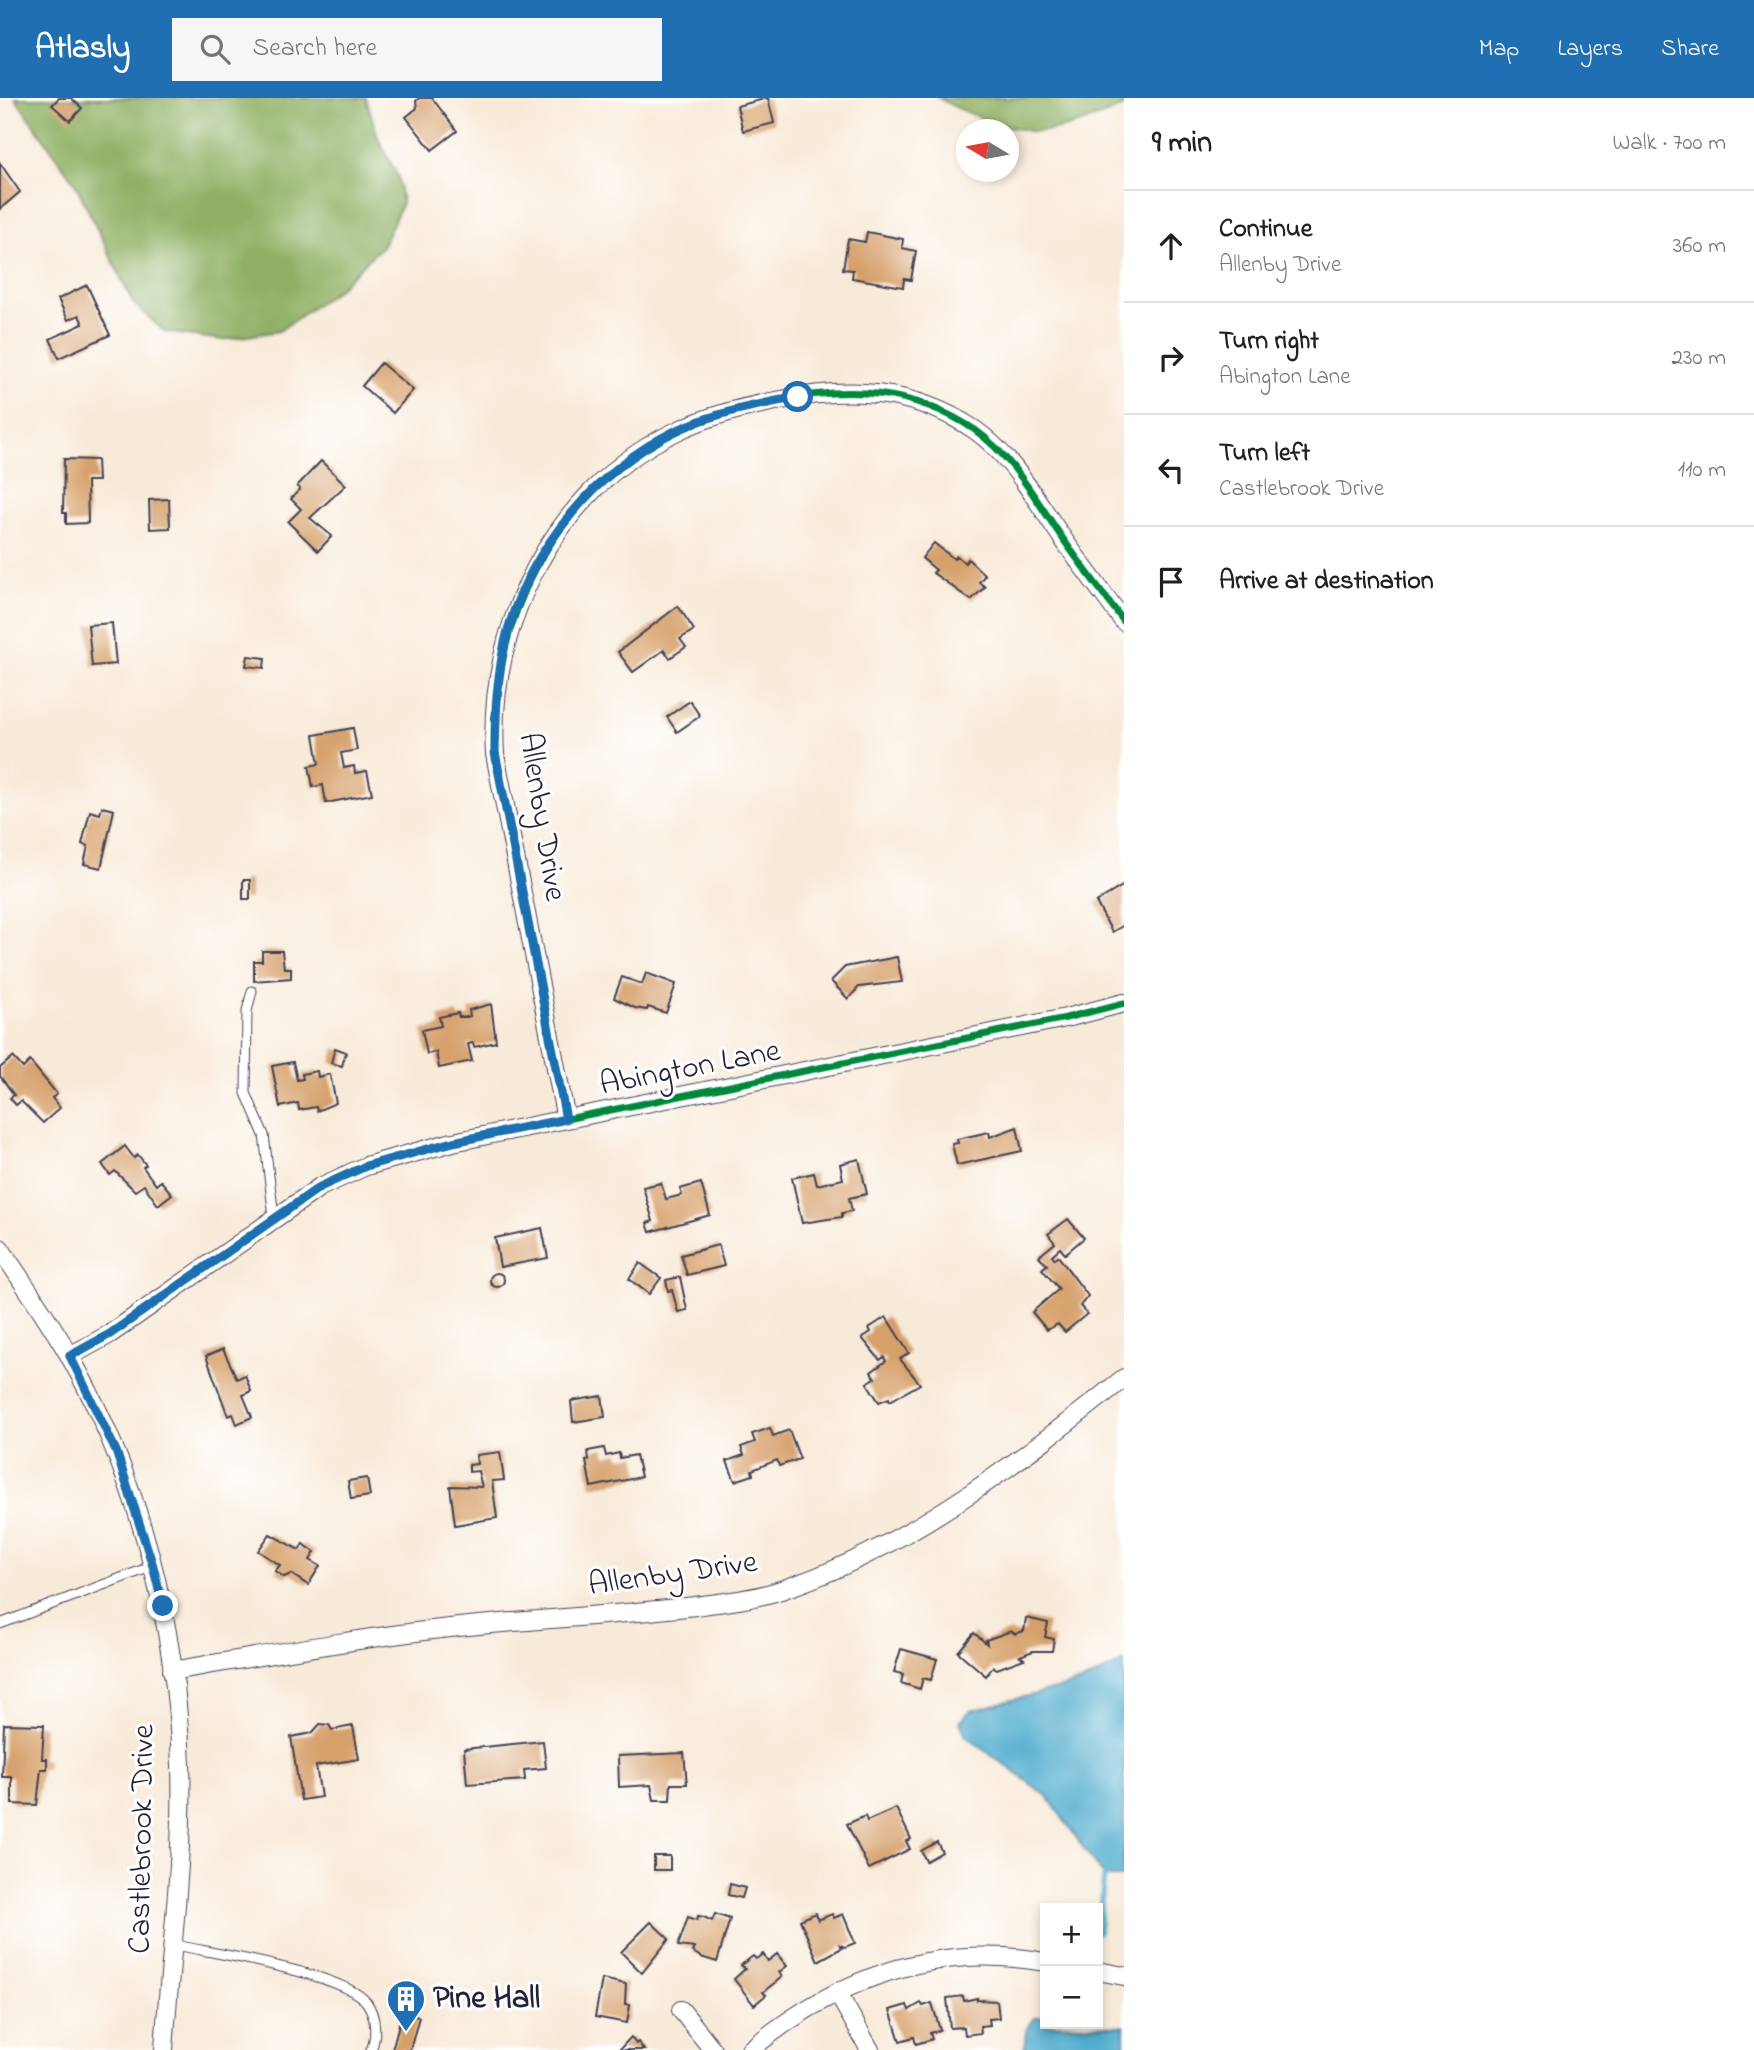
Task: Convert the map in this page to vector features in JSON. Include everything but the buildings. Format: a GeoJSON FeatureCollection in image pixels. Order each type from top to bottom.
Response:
{"type":"FeatureCollection","features":[{"type":"Feature","properties":{"kind":"street","name":"Allenby Drive"},"geometry":{"type":"LineString","coordinates":[[566,1119],[495,754],[496,693],[504,649],[519,600],[545,551],[568,519],[603,481],[639,452],[676,431],[730,411],[845,390],[889,395],[938,411],[976,431],[1021,477],[1124,622]]}},
{"type":"Feature","properties":{"kind":"street","name":"Abington Lane"},"geometry":{"type":"LineString","coordinates":[[70,1356],[110,1334],[320,1187],[366,1166],[453,1142],[1041,1023],[1124,1003]]}},
{"type":"Feature","properties":{"kind":"street","name":"Castlebrook Drive"},"geometry":{"type":"LineString","coordinates":[[0,1248],[70,1356],[116,1451],[153,1566],[172,1671],[181,1765],[164,2050]]}},
{"type":"Feature","properties":{"kind":"street","name":"Allenby Drive"},"geometry":{"type":"LineString","coordinates":[[172,1671],[458,1627],[675,1608],[742,1600],[784,1589],[857,1561],[942,1511],[1040,1445],[1124,1378]]}},
{"type":"Feature","properties":{"kind":"street"},"geometry":{"type":"LineString","coordinates":[[750,2050],[807,2009],[837,1992],[887,1971],[939,1959],[1006,1955],[1040,1961]]}},
{"type":"Feature","properties":{"kind":"street"},"geometry":{"type":"LineString","coordinates":[[1103,1972],[1122,1976]]}},
{"type":"Feature","properties":{"kind":"street"},"geometry":{"type":"LineString","coordinates":[[837,1992],[870,2050]]}},
{"type":"Feature","properties":{"kind":"street"},"geometry":{"type":"LineString","coordinates":[[681,2010],[713,2050]]}},
{"type":"Feature","properties":{"kind":"lane"},"geometry":{"type":"LineString","coordinates":[[252,991],[247,1011],[246,1093],[264,1135],[274,1217]]}},
{"type":"Feature","properties":{"kind":"lane"},"geometry":{"type":"LineString","coordinates":[[0,1624],[153,1566]]}},
{"type":"Feature","properties":{"kind":"lane"},"geometry":{"type":"LineString","coordinates":[[171,1944],[291,1970],[349,1990],[367,2002],[375,2023],[371,2050]]}},
{"type":"Feature","properties":{"kind":"green space"},"geometry":{"type":"Polygon","coordinates":[[[15,98],[366,98],[379,140],[398,177],[402,203],[383,245],[337,290],[279,331],[222,340],[165,332],[133,303],[75,183],[15,98]]]}},
{"type":"Feature","properties":{"kind":"green space"},"geometry":{"type":"Polygon","coordinates":[[[938,98],[1124,98],[1124,107],[1090,120],[1041,131],[1019,128],[1019,119],[986,119],[938,98]]]}},
{"type":"Feature","properties":{"kind":"water"},"geometry":{"type":"Polygon","coordinates":[[[1124,1662],[1124,1877],[1104,1877],[1047,1796],[966,1736],[960,1722],[970,1711],[1082,1682],[1124,1662]]]}},
{"type":"Feature","properties":{"kind":"water"},"geometry":{"type":"Polygon","coordinates":[[[1035,2017],[1040,2017],[1040,2029],[1103,2029],[1103,2025],[1124,2026],[1124,2050],[1024,2050],[1026,2031],[1035,2017]]]}},
{"type":"Feature","properties":{"kind":"waterway"},"geometry":{"type":"LineString","coordinates":[[1101,1903],[1104,1877],[1108,1874]]}},
{"type":"Feature","properties":{"kind":"cycle path"},"geometry":{"type":"LineString","coordinates":[[566,1119],[495,754],[496,705],[503,657],[517,610],[537,566],[563,525],[595,488],[632,457],[675,432],[725,413],[828,393],[878,394],[903,398],[952,416],[975,430],[1001,452],[1124,622]]}},
{"type":"Feature","properties":{"kind":"cycle path"},"geometry":{"type":"LineString","coordinates":[[70,1356],[110,1334],[320,1187],[366,1166],[453,1142],[1066,1018],[1124,1003]]}},
{"type":"Feature","properties":{"kind":"place","name":"Pine Hall"},"geometry":{"type":"Point","coordinates":[406,2033]}},
{"type":"Feature","properties":{"kind":"route"},"geometry":{"type":"LineString","coordinates":[[163,1606],[116,1451],[70,1356],[110,1334],[320,1187],[366,1166],[453,1142],[566,1119],[495,752],[496,693],[509,628],[519,600],[540,559],[568,519],[603,481],[639,452],[676,431],[730,411],[798,397]]}}]}
